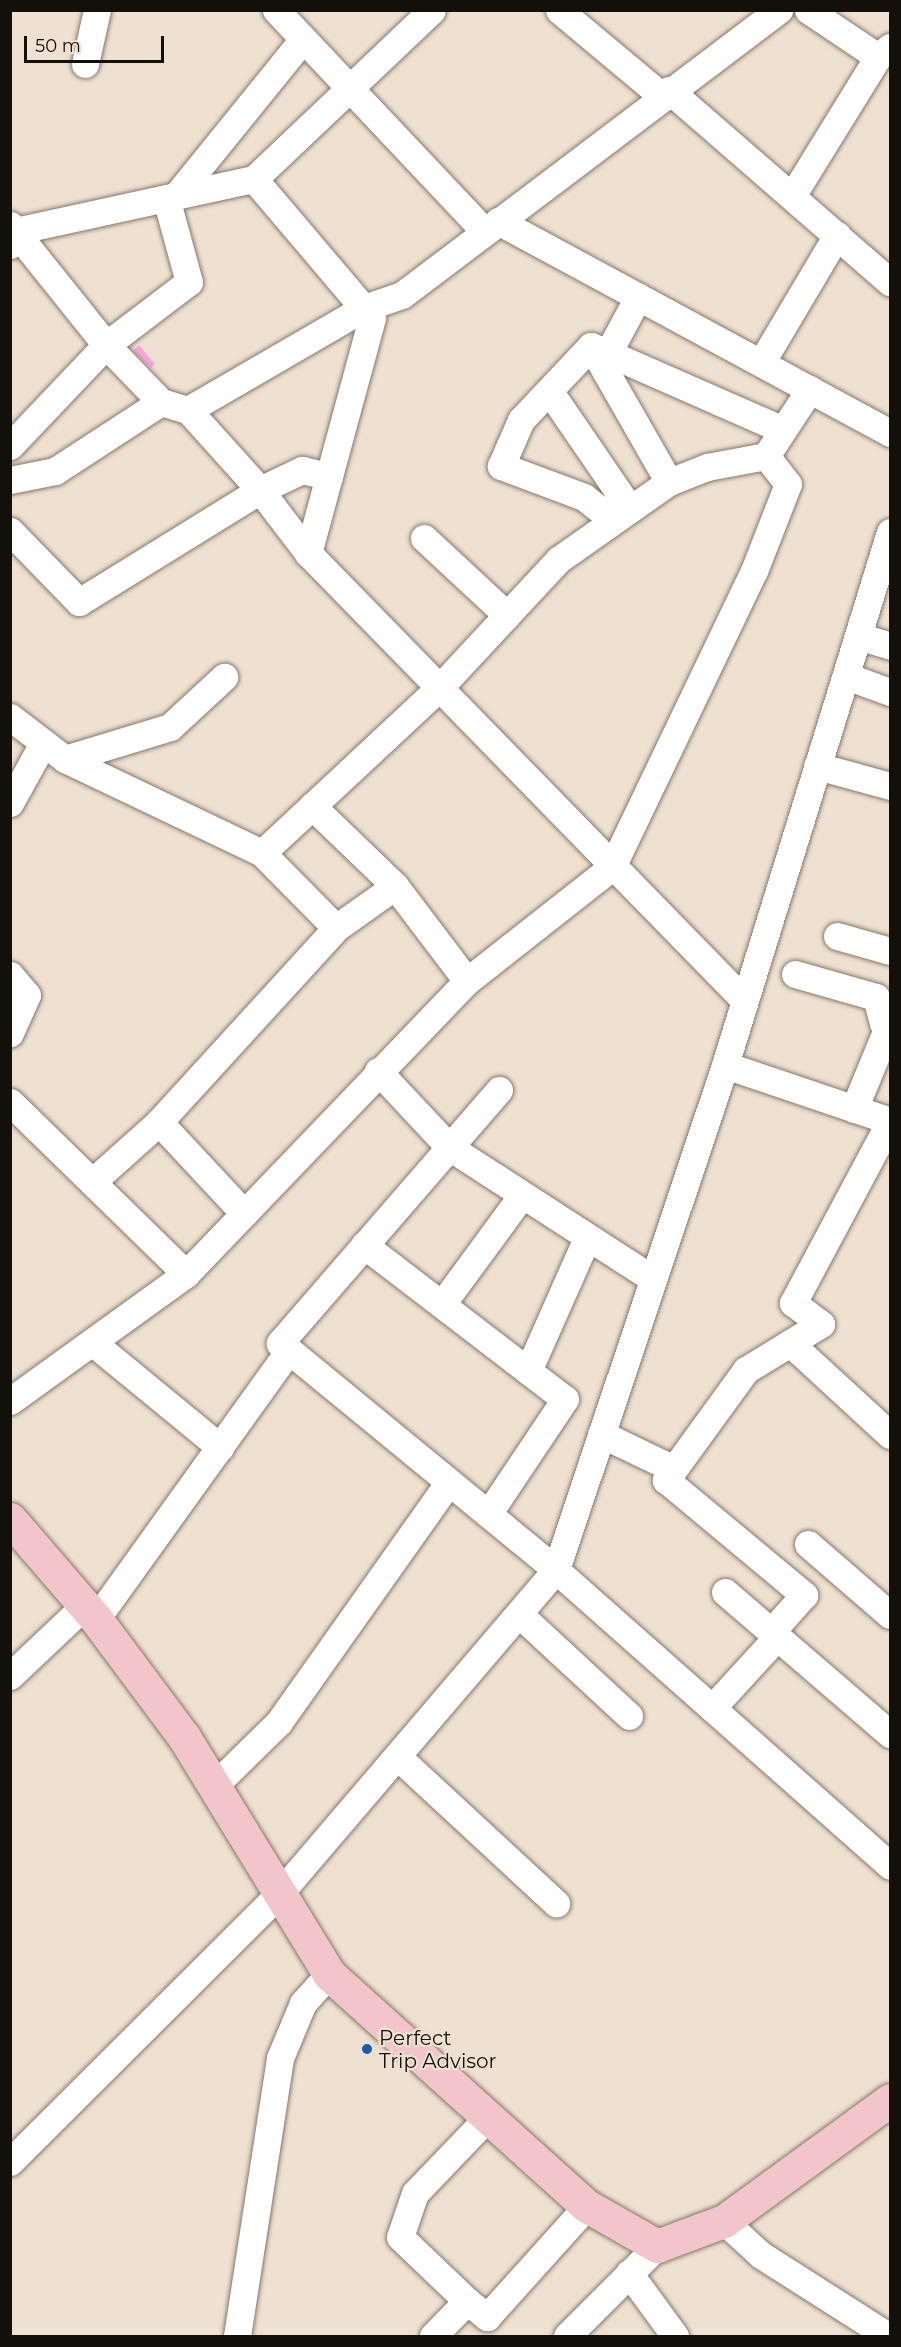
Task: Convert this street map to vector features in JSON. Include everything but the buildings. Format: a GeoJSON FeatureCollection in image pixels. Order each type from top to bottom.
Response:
{"type":"FeatureCollection","features":[{"type":"Feature","properties":{"kind":"main road"},"geometry":{"type":"LineString","coordinates":[[10,1520],[91,1612],[216,1784],[279,1894],[329,1974],[587,2206],[657,2246],[724,2221],[891,2100]]}},
{"type":"Feature","properties":{"kind":"street"},"geometry":{"type":"LineString","coordinates":[[85,64],[97,10]]}},
{"type":"Feature","properties":{"kind":"street"},"geometry":{"type":"LineString","coordinates":[[276,10],[349,88],[491,226],[638,297],[891,433]]}},
{"type":"Feature","properties":{"kind":"street"},"geometry":{"type":"LineString","coordinates":[[432,10],[254,178],[12,234],[106,345],[161,402],[188,410],[260,489],[308,552],[442,685],[612,867],[744,1000]]}},
{"type":"Feature","properties":{"kind":"street"},"geometry":{"type":"LineString","coordinates":[[559,10],[792,196],[891,282]]}},
{"type":"Feature","properties":{"kind":"street"},"geometry":{"type":"LineString","coordinates":[[188,410],[364,308],[402,295],[665,93],[779,10]]}},
{"type":"Feature","properties":{"kind":"street"},"geometry":{"type":"LineString","coordinates":[[792,196],[884,52],[808,10]]}},
{"type":"Feature","properties":{"kind":"street"},"geometry":{"type":"LineString","coordinates":[[171,197],[303,39]]}},
{"type":"Feature","properties":{"kind":"street"},"geometry":{"type":"LineString","coordinates":[[254,178],[372,318],[308,552]]}},
{"type":"Feature","properties":{"kind":"street"},"geometry":{"type":"LineString","coordinates":[[10,446],[106,345],[189,282],[171,197]]}},
{"type":"Feature","properties":{"kind":"street"},"geometry":{"type":"LineString","coordinates":[[761,363],[837,235]]}},
{"type":"Feature","properties":{"kind":"street"},"geometry":{"type":"LineString","coordinates":[[620,513],[501,466],[521,420],[599,350],[638,297]]}},
{"type":"Feature","properties":{"kind":"street"},"geometry":{"type":"LineString","coordinates":[[599,350],[783,430]]}},
{"type":"Feature","properties":{"kind":"street"},"geometry":{"type":"LineString","coordinates":[[599,350],[669,482]]}},
{"type":"Feature","properties":{"kind":"street"},"geometry":{"type":"LineString","coordinates":[[262,853],[442,685],[558,560],[620,513],[669,482],[707,467],[766,456],[810,389]]}},
{"type":"Feature","properties":{"kind":"street"},"geometry":{"type":"LineString","coordinates":[[550,392],[620,513]]}},
{"type":"Feature","properties":{"kind":"street"},"geometry":{"type":"LineString","coordinates":[[10,480],[55,471],[161,402]]}},
{"type":"Feature","properties":{"kind":"street"},"geometry":{"type":"LineString","coordinates":[[10,1401],[186,1274],[466,981],[612,867],[754,571],[788,484],[766,456]]}},
{"type":"Feature","properties":{"kind":"street"},"geometry":{"type":"LineString","coordinates":[[10,531],[80,602],[260,489],[302,470],[329,476]]}},
{"type":"Feature","properties":{"kind":"street"},"geometry":{"type":"LineString","coordinates":[[10,2162],[279,1894],[556,1570],[724,1065],[858,636],[884,575],[891,532]]}},
{"type":"Feature","properties":{"kind":"street"},"geometry":{"type":"LineString","coordinates":[[424,538],[507,615]]}},
{"type":"Feature","properties":{"kind":"street"},"geometry":{"type":"LineString","coordinates":[[858,636],[891,646]]}},
{"type":"Feature","properties":{"kind":"street"},"geometry":{"type":"LineString","coordinates":[[846,676],[891,692]]}},
{"type":"Feature","properties":{"kind":"street"},"geometry":{"type":"LineString","coordinates":[[10,803],[54,752],[170,727],[224,677]]}},
{"type":"Feature","properties":{"kind":"street"},"geometry":{"type":"LineString","coordinates":[[10,717],[54,752],[262,853],[336,928]]}},
{"type":"Feature","properties":{"kind":"street"},"geometry":{"type":"LineString","coordinates":[[817,766],[891,786]]}},
{"type":"Feature","properties":{"kind":"street"},"geometry":{"type":"LineString","coordinates":[[312,806],[395,886],[466,981]]}},
{"type":"Feature","properties":{"kind":"street"},"geometry":{"type":"LineString","coordinates":[[92,1182],[159,1122],[336,928],[395,886]]}},
{"type":"Feature","properties":{"kind":"street"},"geometry":{"type":"LineString","coordinates":[[837,936],[891,951]]}},
{"type":"Feature","properties":{"kind":"street"},"geometry":{"type":"LineString","coordinates":[[795,974],[876,997],[883,1023],[890,1024],[854,1109]]}},
{"type":"Feature","properties":{"kind":"street"},"geometry":{"type":"LineString","coordinates":[[10,975],[27,995],[10,1033]]}},
{"type":"Feature","properties":{"kind":"street"},"geometry":{"type":"LineString","coordinates":[[666,1480],[746,1370],[821,1324],[793,1303],[890,1121],[724,1065]]}},
{"type":"Feature","properties":{"kind":"street"},"geometry":{"type":"LineString","coordinates":[[378,1071],[449,1147],[653,1279]]}},
{"type":"Feature","properties":{"kind":"street"},"geometry":{"type":"LineString","coordinates":[[499,1090],[280,1343],[556,1570],[891,1865]]}},
{"type":"Feature","properties":{"kind":"street"},"geometry":{"type":"LineString","coordinates":[[10,1102],[186,1274]]}},
{"type":"Feature","properties":{"kind":"street"},"geometry":{"type":"LineString","coordinates":[[159,1122],[244,1213]]}},
{"type":"Feature","properties":{"kind":"street"},"geometry":{"type":"LineString","coordinates":[[442,1305],[522,1195]]}},
{"type":"Feature","properties":{"kind":"street"},"geometry":{"type":"LineString","coordinates":[[528,1371],[587,1238]]}},
{"type":"Feature","properties":{"kind":"street"},"geometry":{"type":"LineString","coordinates":[[364,1245],[565,1399],[488,1514]]}},
{"type":"Feature","properties":{"kind":"street"},"geometry":{"type":"LineString","coordinates":[[92,1342],[220,1447]]}},
{"type":"Feature","properties":{"kind":"street"},"geometry":{"type":"LineString","coordinates":[[790,1343],[891,1435]]}},
{"type":"Feature","properties":{"kind":"street"},"geometry":{"type":"LineString","coordinates":[[10,1676],[91,1612],[220,1447],[289,1350]]}},
{"type":"Feature","properties":{"kind":"street"},"geometry":{"type":"LineString","coordinates":[[601,1434],[670,1467],[666,1480]]}},
{"type":"Feature","properties":{"kind":"street"},"geometry":{"type":"LineString","coordinates":[[666,1480],[804,1594],[774,1635],[712,1707]]}},
{"type":"Feature","properties":{"kind":"street"},"geometry":{"type":"LineString","coordinates":[[216,1784],[279,1722],[449,1482]]}},
{"type":"Feature","properties":{"kind":"street"},"geometry":{"type":"LineString","coordinates":[[808,1544],[891,1615]]}},
{"type":"Feature","properties":{"kind":"street"},"geometry":{"type":"LineString","coordinates":[[725,1592],[891,1734]]}},
{"type":"Feature","properties":{"kind":"street"},"geometry":{"type":"LineString","coordinates":[[519,1614],[629,1716]]}},
{"type":"Feature","properties":{"kind":"street"},"geometry":{"type":"LineString","coordinates":[[397,1756],[556,1903]]}},
{"type":"Feature","properties":{"kind":"street"},"geometry":{"type":"LineString","coordinates":[[237,2337],[280,2058],[303,2003],[329,1974]]}},
{"type":"Feature","properties":{"kind":"street"},"geometry":{"type":"LineString","coordinates":[[488,2117],[415,2193],[400,2237],[467,2301],[487,2317],[587,2206]]}},
{"type":"Feature","properties":{"kind":"street"},"geometry":{"type":"LineString","coordinates":[[724,2221],[761,2255],[888,2337]]}},
{"type":"Feature","properties":{"kind":"street"},"geometry":{"type":"LineString","coordinates":[[567,2337],[657,2246]]}},
{"type":"Feature","properties":{"kind":"street"},"geometry":{"type":"LineString","coordinates":[[629,2273],[675,2337]]}},
{"type":"Feature","properties":{"kind":"street"},"geometry":{"type":"LineString","coordinates":[[433,2337],[467,2301]]}},
{"type":"Feature","properties":{"kind":"place","name":"Perfect Trip Advisor"},"geometry":{"type":"Point","coordinates":[367,2049]}}]}
